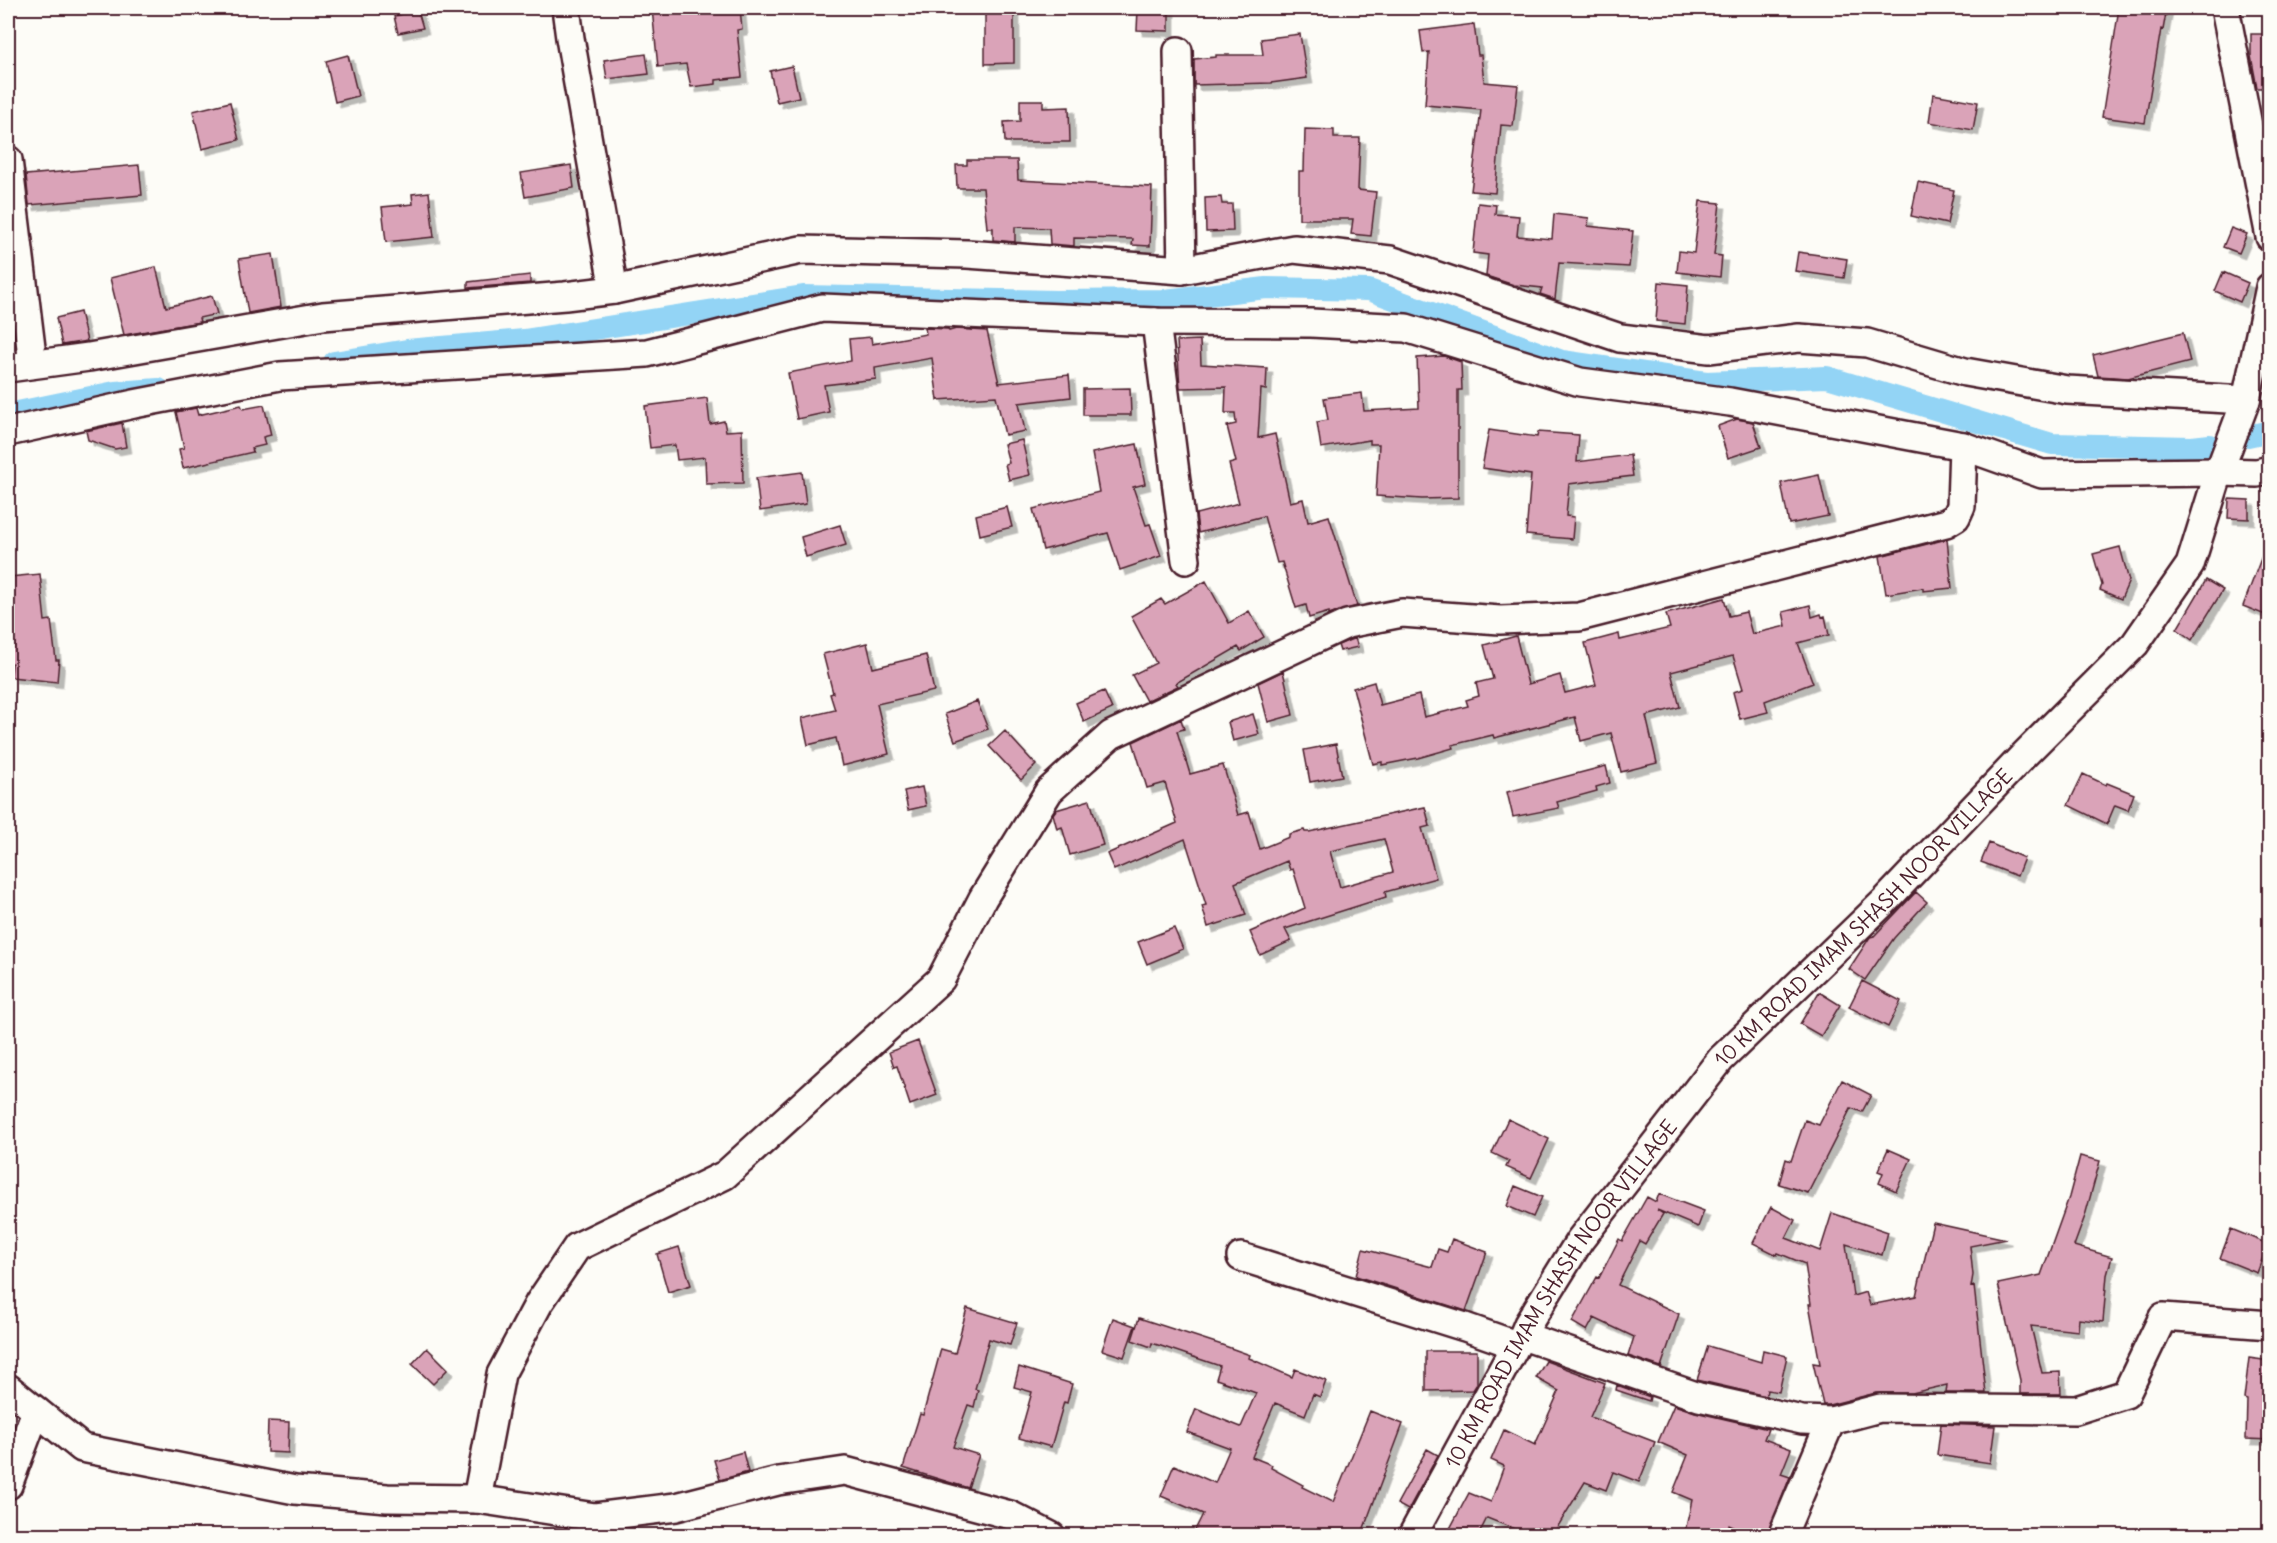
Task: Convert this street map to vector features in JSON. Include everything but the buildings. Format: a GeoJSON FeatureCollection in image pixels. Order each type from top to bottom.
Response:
{"type":"FeatureCollection","features":[{"type":"Feature","properties":{"kind":"street"},"geometry":{"type":"LineString","coordinates":[[567,8],[570,38],[614,290]]}},
{"type":"Feature","properties":{"kind":"street"},"geometry":{"type":"LineString","coordinates":[[2226,8],[2270,237]]}},
{"type":"Feature","properties":{"kind":"street"},"geometry":{"type":"LineString","coordinates":[[1178,51],[1182,270]]}},
{"type":"Feature","properties":{"kind":"street"},"geometry":{"type":"LineString","coordinates":[[8,160],[20,366],[89,357],[322,316],[614,290],[801,250],[967,254],[1182,270],[1293,249],[1390,260],[1620,338],[1709,349],[1799,338],[1868,343],[1965,372],[2067,390],[2246,400]]}},
{"type":"Feature","properties":{"kind":"street","name":"10 KM ROAD IMAM SHASH NOOR VILLAGE"},"geometry":{"type":"LineString","coordinates":[[1412,1536],[1528,1324],[1580,1240],[1721,1059],[1885,901],[2038,739],[2135,644],[2190,565],[2219,471],[2246,400],[2270,287]]}},
{"type":"Feature","properties":{"kind":"street"},"geometry":{"type":"LineString","coordinates":[[8,432],[134,404],[280,376],[647,353],[822,308],[1156,322],[1311,323],[1406,327],[1580,382],[1730,402],[1963,446],[2042,474],[2219,471],[2257,473],[2270,470]]}},
{"type":"Feature","properties":{"kind":"street"},"geometry":{"type":"LineString","coordinates":[[1156,322],[1186,560]]}},
{"type":"Feature","properties":{"kind":"street"},"geometry":{"type":"LineString","coordinates":[[477,1499],[501,1374],[538,1304],[577,1247],[725,1175],[941,979],[983,898],[1049,791],[1111,735],[1347,624],[1402,613],[1500,620],[1579,617],[1946,523],[1956,517],[1961,506],[1963,446]]}},
{"type":"Feature","properties":{"kind":"street"},"geometry":{"type":"LineString","coordinates":[[1241,1257],[1699,1397],[1802,1420],[1831,1421],[1880,1408],[2076,1410],[2126,1394],[2163,1317],[2270,1325]]}},
{"type":"Feature","properties":{"kind":"street"},"geometry":{"type":"LineString","coordinates":[[8,1388],[82,1448],[295,1490],[387,1498],[477,1499],[595,1516],[676,1507],[778,1481],[845,1472],[1010,1515],[1051,1536]]}},
{"type":"Feature","properties":{"kind":"street"},"geometry":{"type":"LineString","coordinates":[[8,1485],[36,1411]]}},
{"type":"Feature","properties":{"kind":"street"},"geometry":{"type":"LineString","coordinates":[[1782,1536],[1831,1421]]}},
{"type":"Feature","properties":{"kind":"waterway"},"geometry":{"type":"LineString","coordinates":[[334,362],[407,350],[524,340],[803,296],[1056,301],[1165,300],[1266,288],[1369,290],[1562,361],[1706,382],[1827,377],[2052,444],[2192,447],[2210,445]]}},
{"type":"Feature","properties":{"kind":"waterway"},"geometry":{"type":"LineString","coordinates":[[8,414],[115,392],[159,389]]}},
{"type":"Feature","properties":{"kind":"waterway"},"geometry":{"type":"LineString","coordinates":[[2248,436],[2270,431]]}}]}
